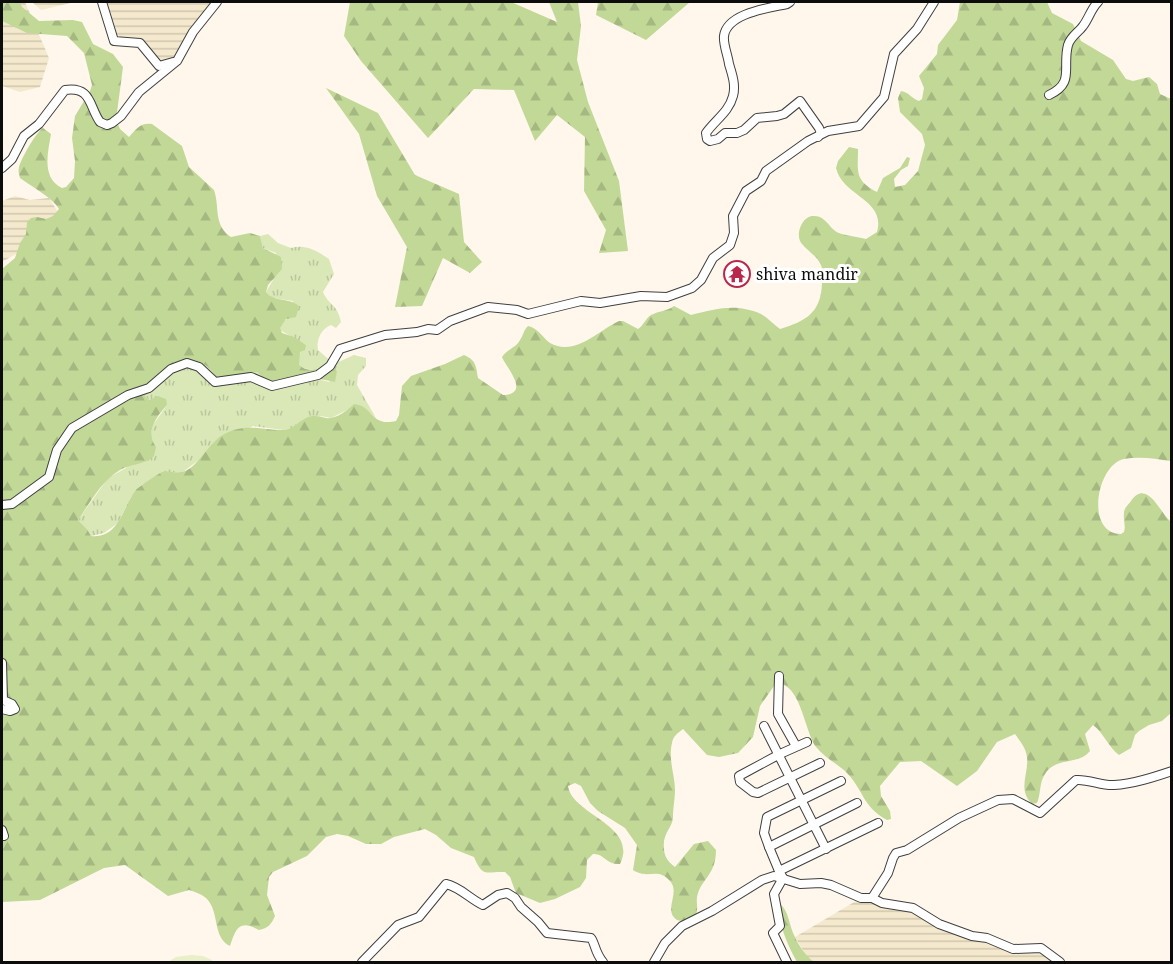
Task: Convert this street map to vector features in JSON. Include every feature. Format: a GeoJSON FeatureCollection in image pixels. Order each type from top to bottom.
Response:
{"type":"FeatureCollection","features":[{"type":"Feature","properties":{"kind":"street"},"geometry":{"type":"LineString","coordinates":[[102,2],[114,41],[140,43],[159,66],[177,61]]}},
{"type":"Feature","properties":{"kind":"street"},"geometry":{"type":"LineString","coordinates":[[2,168],[12,159],[24,136],[39,124],[65,90],[78,90],[86,94],[98,120],[107,125],[112,123],[121,116],[139,93],[177,61],[193,32],[216,2]]}},
{"type":"Feature","properties":{"kind":"street"},"geometry":{"type":"LineString","coordinates":[[787,2],[734,20],[728,27],[724,37],[734,82],[734,94],[728,109],[706,133],[707,139],[710,141],[718,139],[725,133],[737,133],[762,116],[777,116],[800,101],[819,128],[821,133],[817,138]]}},
{"type":"Feature","properties":{"kind":"street"},"geometry":{"type":"LineString","coordinates":[[2,505],[12,504],[49,477],[54,456],[72,428],[128,395],[149,388],[171,369],[187,363],[199,367],[215,382],[251,377],[272,386],[318,375],[330,366],[340,348],[385,335],[428,329],[437,330],[450,321],[488,307],[517,310],[528,314],[581,301],[600,303],[641,296],[667,297],[692,288],[701,280],[713,258],[730,245],[734,233],[734,216],[746,191],[761,181],[766,171],[828,131],[859,126],[884,97],[894,54],[918,29],[934,2]]}},
{"type":"Feature","properties":{"kind":"street"},"geometry":{"type":"LineString","coordinates":[[1049,95],[1060,90],[1065,82],[1069,44],[1098,2]]}},
{"type":"Feature","properties":{"kind":"street"},"geometry":{"type":"LineString","coordinates":[[2,663],[3,700],[12,704],[15,709],[10,711],[2,709]]}},
{"type":"Feature","properties":{"kind":"street"},"geometry":{"type":"LineString","coordinates":[[779,676],[778,714],[796,746]]}},
{"type":"Feature","properties":{"kind":"street"},"geometry":{"type":"LineString","coordinates":[[764,726],[826,849]]}},
{"type":"Feature","properties":{"kind":"street"},"geometry":{"type":"LineString","coordinates":[[807,742],[739,776],[740,782],[758,793],[820,763]]}},
{"type":"Feature","properties":{"kind":"street"},"geometry":{"type":"LineString","coordinates":[[872,898],[888,873],[892,858],[897,853],[907,850],[946,824],[998,800],[1013,799],[1040,813],[1076,780],[1113,785],[1140,781],[1172,771]]}},
{"type":"Feature","properties":{"kind":"street"},"geometry":{"type":"LineString","coordinates":[[841,781],[767,817],[764,833],[781,875],[800,884],[821,883],[861,898],[872,898],[882,903],[913,908],[939,924],[972,936],[987,938],[1013,949],[1041,948],[1060,963]]}},
{"type":"Feature","properties":{"kind":"street"},"geometry":{"type":"LineString","coordinates":[[769,847],[856,803]]}},
{"type":"Feature","properties":{"kind":"street"},"geometry":{"type":"LineString","coordinates":[[654,963],[665,943],[682,926],[712,911],[762,880],[781,875],[878,823]]}},
{"type":"Feature","properties":{"kind":"street"},"geometry":{"type":"LineString","coordinates":[[2,830],[4,836],[2,836]]}},
{"type":"Feature","properties":{"kind":"street"},"geometry":{"type":"LineString","coordinates":[[781,875],[774,894],[780,926],[773,933],[787,963]]}},
{"type":"Feature","properties":{"kind":"street"},"geometry":{"type":"LineString","coordinates":[[362,963],[399,925],[419,917],[446,884],[456,886],[483,905],[498,895],[507,893],[515,898],[547,933],[591,938],[594,951],[603,963]]}},
{"type":"Feature","properties":{"kind":"shaded area"},"geometry":{"type":"Polygon","coordinates":[[[2,2],[25,2],[49,58],[40,87],[20,92],[2,86],[2,2]]]}},
{"type":"Feature","properties":{"kind":"shaded area"},"geometry":{"type":"Polygon","coordinates":[[[32,2],[75,2],[41,10],[32,2]]]}},
{"type":"Feature","properties":{"kind":"shaded area"},"geometry":{"type":"Polygon","coordinates":[[[102,2],[216,2],[174,60],[162,61],[139,40],[119,41],[113,36],[102,2]]]}},
{"type":"Feature","properties":{"kind":"shaded area"},"geometry":{"type":"Polygon","coordinates":[[[15,196],[30,200],[49,198],[63,220],[32,245],[2,262],[2,201],[15,196]]]}},
{"type":"Feature","properties":{"kind":"shaded area"},"geometry":{"type":"Polygon","coordinates":[[[861,898],[909,907],[968,934],[1019,948],[1041,948],[1054,962],[814,962],[807,957],[795,937],[861,898]]]}},
{"type":"Feature","properties":{"kind":"green space"},"geometry":{"type":"Polygon","coordinates":[[[2,2],[20,2],[22,7],[39,21],[82,22],[93,44],[113,54],[123,67],[116,120],[120,129],[129,137],[142,125],[152,124],[182,146],[189,167],[214,190],[219,221],[225,232],[231,237],[250,233],[260,236],[263,248],[281,257],[282,269],[268,285],[266,292],[273,298],[299,306],[296,317],[286,319],[280,328],[282,333],[306,345],[305,350],[300,352],[299,365],[309,370],[328,367],[337,371],[335,382],[311,377],[271,385],[257,372],[219,381],[207,366],[195,362],[174,372],[145,396],[149,400],[158,396],[166,399],[167,405],[153,425],[152,436],[156,447],[154,456],[120,470],[102,486],[78,520],[91,536],[101,535],[115,527],[140,486],[162,472],[183,472],[190,468],[216,440],[230,431],[245,428],[284,430],[308,417],[337,416],[354,404],[365,408],[381,421],[396,421],[399,415],[402,386],[411,376],[464,355],[475,364],[478,378],[503,395],[511,393],[516,390],[516,385],[502,357],[518,343],[528,326],[550,343],[569,347],[586,341],[619,321],[638,329],[651,315],[674,306],[691,315],[726,308],[743,309],[761,314],[780,329],[797,323],[810,314],[819,302],[822,274],[819,261],[800,241],[801,225],[809,217],[817,216],[839,233],[866,239],[877,232],[878,221],[875,212],[840,178],[836,168],[838,161],[849,147],[858,149],[858,169],[861,179],[877,192],[883,178],[900,168],[907,157],[910,158],[908,166],[901,170],[894,179],[895,187],[905,185],[918,171],[925,145],[922,134],[900,112],[898,98],[901,91],[919,101],[922,99],[924,88],[919,76],[937,54],[938,45],[957,20],[960,2],[1047,2],[1052,13],[1073,24],[1081,41],[1113,60],[1126,79],[1133,81],[1149,77],[1157,84],[1160,94],[1171,99],[1171,461],[1136,458],[1124,459],[1114,464],[1101,485],[1098,499],[1102,523],[1110,531],[1121,534],[1124,532],[1127,505],[1142,493],[1153,500],[1171,522],[1171,713],[1162,721],[1139,731],[1135,735],[1131,748],[1119,755],[1093,725],[1085,734],[1090,751],[1085,756],[1050,768],[1042,781],[1037,803],[1032,804],[1024,787],[1026,754],[1015,734],[997,742],[977,771],[957,786],[921,761],[900,762],[880,786],[881,796],[890,811],[891,819],[887,820],[872,809],[851,777],[816,747],[791,691],[784,685],[776,683],[760,706],[753,737],[738,753],[719,757],[707,755],[683,729],[673,741],[671,755],[675,793],[673,821],[666,835],[664,851],[668,861],[675,867],[694,844],[708,841],[716,850],[714,866],[697,897],[696,914],[686,921],[677,920],[673,916],[671,906],[674,890],[669,880],[660,874],[643,874],[633,870],[637,845],[625,828],[598,811],[590,803],[581,786],[575,783],[568,786],[572,796],[580,805],[603,821],[620,839],[623,851],[620,864],[611,863],[600,855],[593,854],[587,860],[586,878],[580,887],[555,899],[540,903],[516,893],[510,877],[505,872],[483,871],[474,857],[451,848],[425,829],[394,837],[381,844],[366,844],[337,834],[326,837],[307,856],[273,872],[269,877],[267,895],[275,916],[272,922],[259,930],[247,925],[239,927],[230,946],[221,937],[214,911],[205,897],[189,890],[168,896],[125,865],[104,868],[40,900],[2,902],[2,269],[15,258],[26,234],[27,222],[37,217],[46,219],[53,216],[59,209],[47,196],[20,178],[19,169],[23,158],[43,128],[51,134],[48,171],[55,184],[62,188],[66,187],[74,178],[75,161],[72,138],[75,116],[92,85],[84,53],[67,36],[27,33],[2,21],[2,2]]]}},
{"type":"Feature","properties":{"kind":"green space"},"geometry":{"type":"Polygon","coordinates":[[[350,2],[511,2],[557,22],[549,2],[578,2],[581,26],[577,60],[588,102],[619,181],[628,251],[599,253],[606,230],[584,191],[585,137],[557,115],[535,141],[514,90],[474,89],[428,138],[361,61],[344,36],[350,2]]]}},
{"type":"Feature","properties":{"kind":"green space"},"geometry":{"type":"Polygon","coordinates":[[[598,2],[690,2],[646,40],[596,15],[598,2]]]}},
{"type":"Feature","properties":{"kind":"green space"},"geometry":{"type":"Polygon","coordinates":[[[326,88],[378,113],[415,175],[459,194],[464,242],[482,262],[470,273],[443,258],[422,306],[395,307],[407,247],[377,196],[359,134],[326,88]]]}},
{"type":"Feature","properties":{"kind":"green space"},"geometry":{"type":"Polygon","coordinates":[[[268,234],[278,243],[291,248],[311,249],[329,259],[334,274],[323,292],[337,311],[341,322],[336,328],[331,325],[322,332],[318,350],[334,364],[354,355],[366,358],[366,366],[358,375],[357,385],[376,418],[363,407],[349,409],[331,418],[321,416],[306,418],[284,430],[253,426],[183,472],[163,472],[140,486],[131,497],[118,523],[104,533],[91,536],[78,520],[108,478],[126,468],[150,440],[153,425],[167,405],[154,398],[149,400],[145,396],[174,372],[190,363],[197,362],[209,367],[219,381],[257,372],[271,385],[311,377],[329,382],[337,371],[328,367],[315,370],[301,368],[298,359],[306,345],[280,330],[280,325],[289,317],[293,301],[272,298],[266,292],[273,280],[276,253],[263,248],[260,236],[268,234]]]}},
{"type":"Feature","properties":{"kind":"green space"},"geometry":{"type":"Polygon","coordinates":[[[777,901],[786,912],[798,943],[814,962],[797,962],[784,933],[777,901]]]}},
{"type":"Feature","properties":{"kind":"green space"},"geometry":{"type":"Polygon","coordinates":[[[203,956],[213,962],[168,962],[176,957],[203,956]]]}},
{"type":"Feature","properties":{"kind":"place","name":"shiva mandir"},"geometry":{"type":"Point","coordinates":[737,274]}}]}
